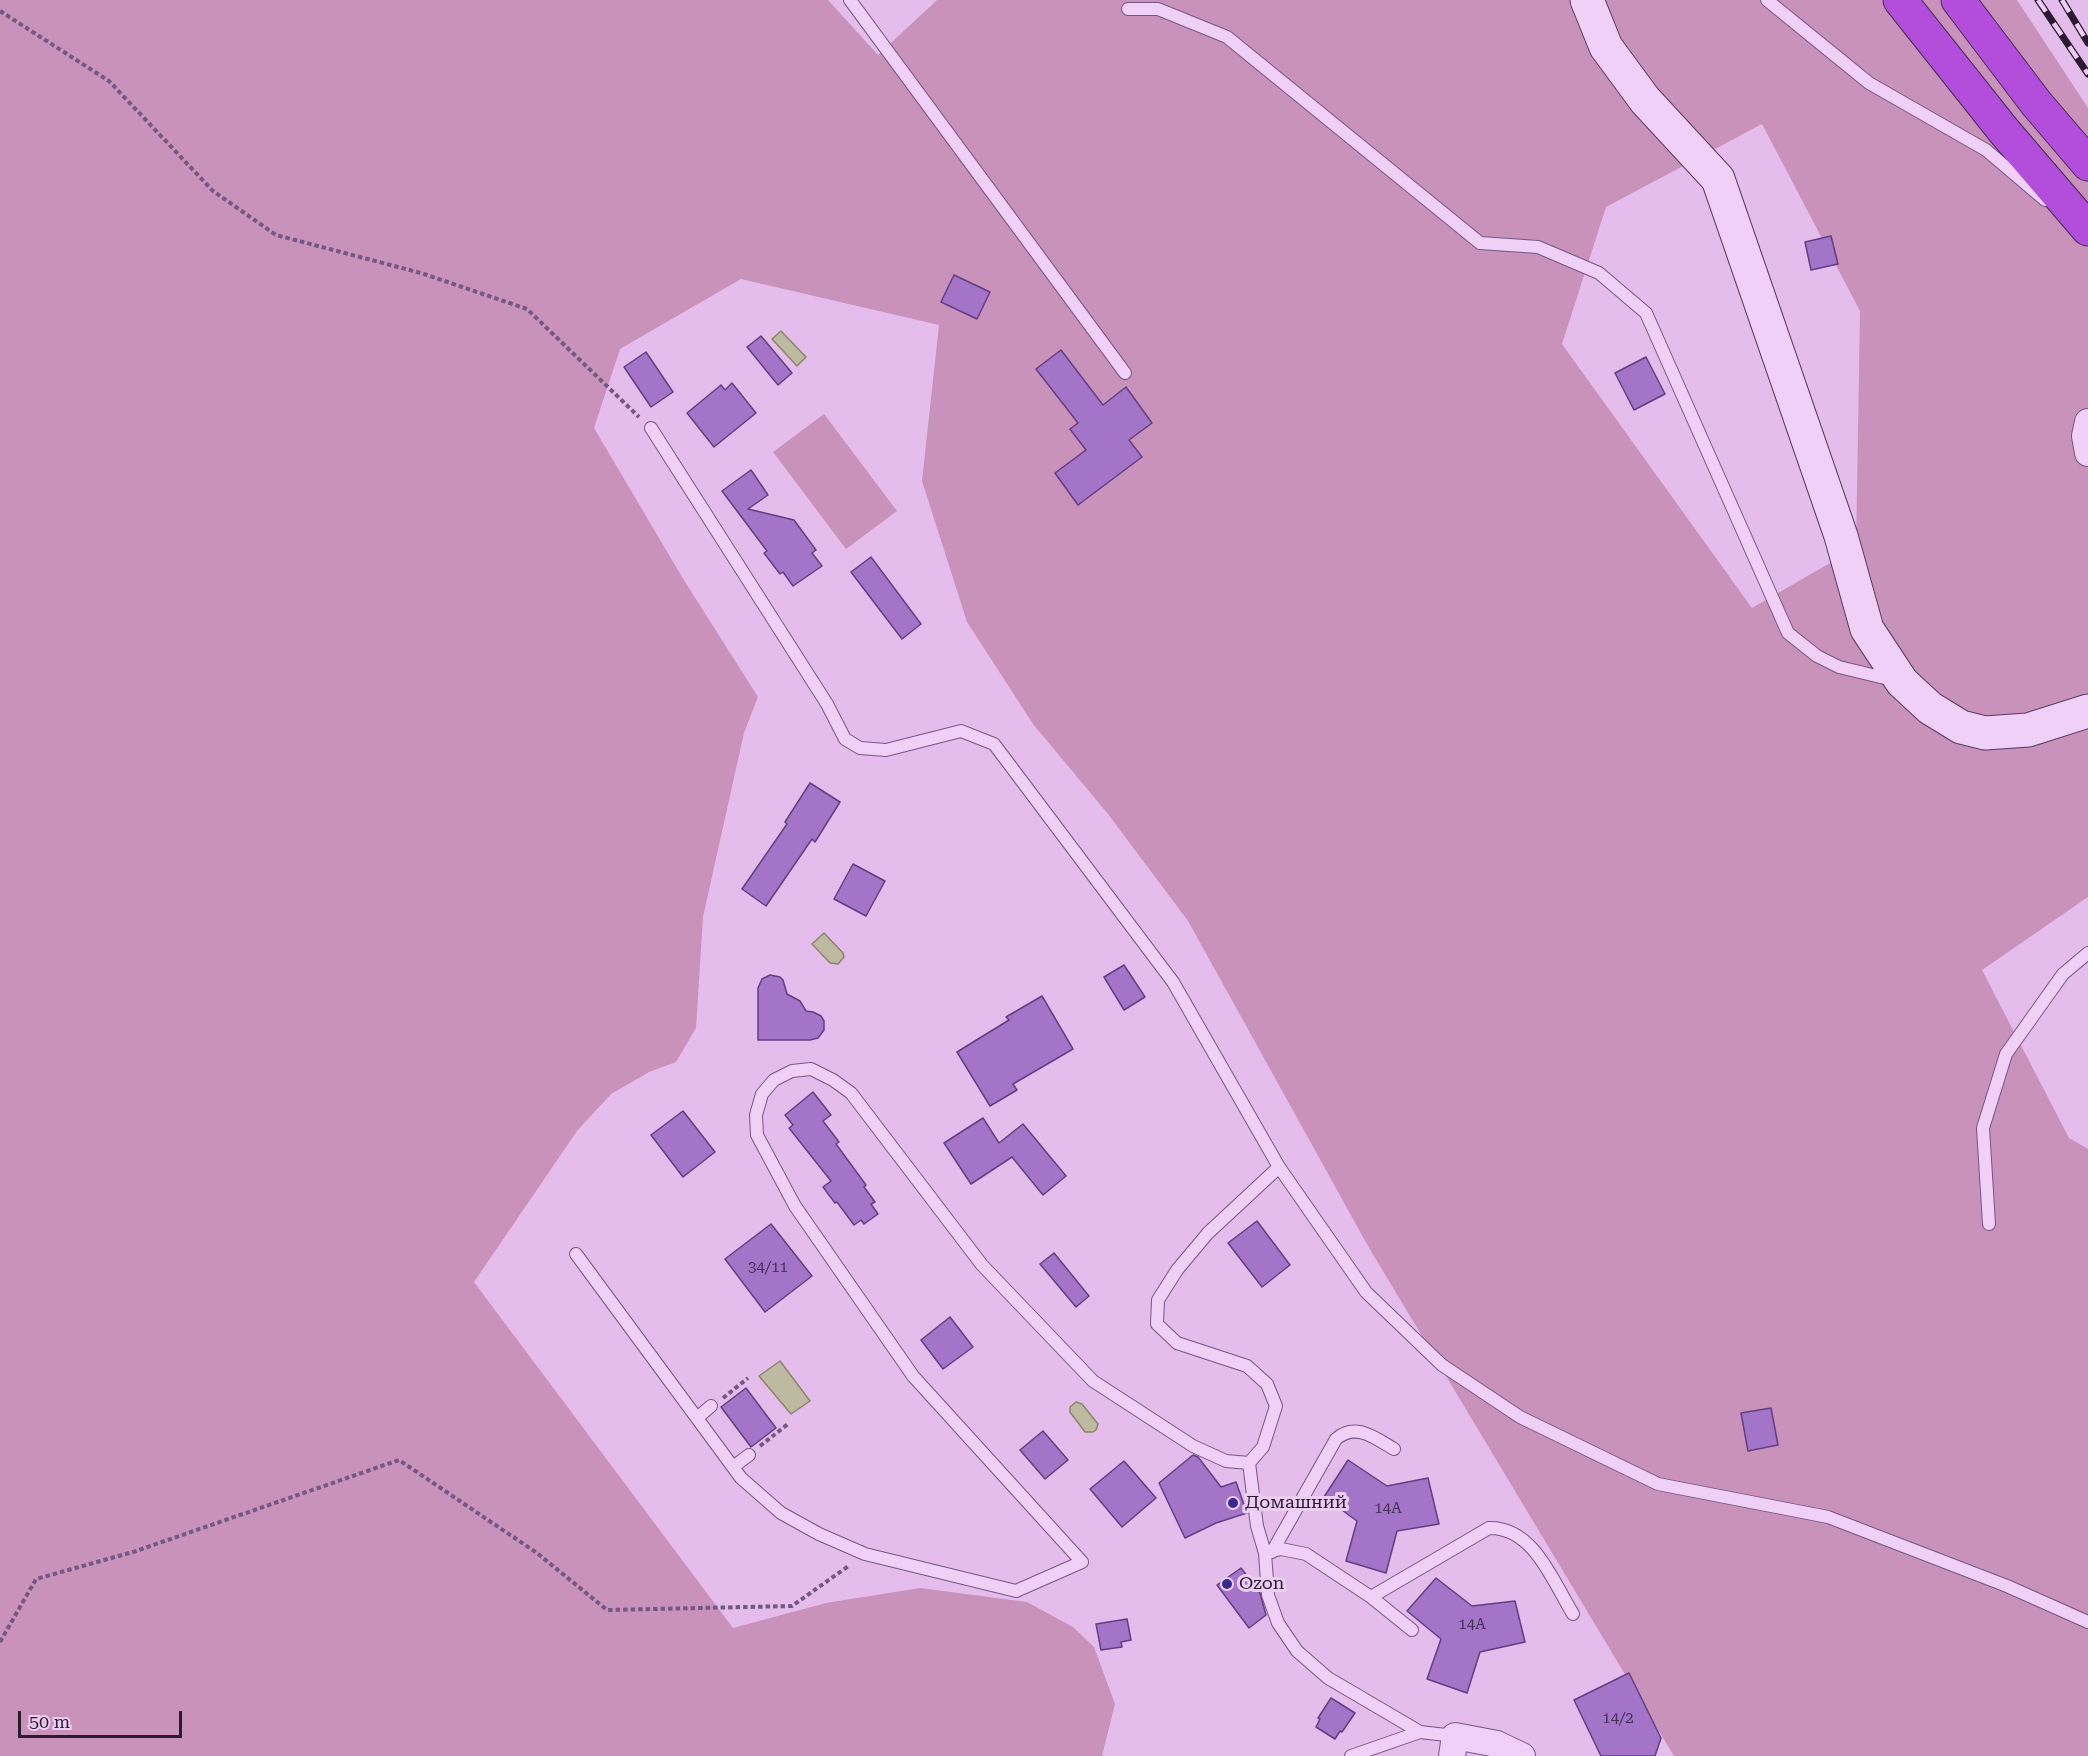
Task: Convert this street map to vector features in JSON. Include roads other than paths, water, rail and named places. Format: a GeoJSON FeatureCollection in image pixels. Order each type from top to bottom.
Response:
{"type":"FeatureCollection","features":[{"type":"Feature","properties":{"kind":"highway"},"geometry":{"type":"LineString","coordinates":[[1900,0],[2004,131],[2088,229]]}},
{"type":"Feature","properties":{"kind":"highway"},"geometry":{"type":"LineString","coordinates":[[1958,0],[2036,103],[2088,164]]}},
{"type":"Feature","properties":{"kind":"street"},"geometry":{"type":"LineString","coordinates":[[1587,0],[1606,47],[1645,100],[1718,179],[1841,536],[1867,629],[1902,682],[1930,708],[1961,727],[1985,733],[2028,730],[2088,711]]}},
{"type":"Feature","properties":{"kind":"street"},"geometry":{"type":"LineString","coordinates":[[2088,422],[2085,436],[2088,453]]}},
{"type":"Feature","properties":{"kind":"street"},"geometry":{"type":"LineString","coordinates":[[1453,1746],[1497,1744],[1522,1756]]}},
{"type":"Feature","properties":{"kind":"lane"},"geometry":{"type":"LineString","coordinates":[[850,0],[1125,373]]}},
{"type":"Feature","properties":{"kind":"lane"},"geometry":{"type":"LineString","coordinates":[[1767,0],[1869,83],[1986,150],[2088,237]]}},
{"type":"Feature","properties":{"kind":"lane"},"geometry":{"type":"LineString","coordinates":[[1128,9],[1158,9],[1227,37],[1480,243],[1538,247],[1599,273],[1646,313],[1788,633],[1817,656],[1839,667],[1902,682]]}},
{"type":"Feature","properties":{"kind":"lane"},"geometry":{"type":"LineString","coordinates":[[651,428],[827,704],[845,739],[860,748],[886,750],[961,730],[994,744],[1173,982],[1279,1167],[1366,1292],[1442,1365],[1521,1417],[1658,1484],[1828,1517],[2007,1586],[2088,1622]]}},
{"type":"Feature","properties":{"kind":"lane"},"geometry":{"type":"LineString","coordinates":[[1989,1224],[1983,1128],[2006,1054],[2063,974],[2088,953]]}},
{"type":"Feature","properties":{"kind":"lane"},"geometry":{"type":"LineString","coordinates":[[576,1254],[741,1478],[781,1513],[819,1534],[865,1554],[1016,1591],[1082,1562],[913,1376],[795,1206],[757,1135],[756,1115],[762,1094],[774,1080],[792,1071],[811,1069],[833,1080],[851,1093],[982,1265],[1093,1381],[1193,1446],[1226,1461],[1249,1462],[1263,1447],[1276,1406],[1267,1384],[1247,1366],[1177,1343],[1157,1324],[1158,1300],[1177,1270],[1208,1233],[1279,1167]]}},
{"type":"Feature","properties":{"kind":"lane"},"geometry":{"type":"LineString","coordinates":[[697,1418],[711,1407]]}},
{"type":"Feature","properties":{"kind":"lane"},"geometry":{"type":"LineString","coordinates":[[1268,1552],[1336,1439],[1343,1434],[1360,1431],[1394,1449]]}},
{"type":"Feature","properties":{"kind":"lane"},"geometry":{"type":"LineString","coordinates":[[733,1467],[749,1455]]}},
{"type":"Feature","properties":{"kind":"lane"},"geometry":{"type":"LineString","coordinates":[[1249,1462],[1257,1526],[1268,1552],[1268,1595],[1278,1623],[1297,1651],[1328,1678],[1420,1732],[1453,1746]]}},
{"type":"Feature","properties":{"kind":"lane"},"geometry":{"type":"LineString","coordinates":[[1371,1597],[1489,1528],[1501,1528],[1518,1536],[1536,1551],[1573,1614]]}},
{"type":"Feature","properties":{"kind":"lane"},"geometry":{"type":"LineString","coordinates":[[1268,1552],[1281,1549],[1306,1554],[1371,1597],[1412,1630]]}},
{"type":"Feature","properties":{"kind":"lane"},"geometry":{"type":"LineString","coordinates":[[1351,1756],[1420,1732]]}},
{"type":"Feature","properties":{"kind":"railway"},"geometry":{"type":"LineString","coordinates":[[2038,0],[2088,74]]}},
{"type":"Feature","properties":{"kind":"railway"},"geometry":{"type":"LineString","coordinates":[[2062,0],[2088,43]]}},
{"type":"Feature","properties":{"kind":"place","name":"Домашний"},"geometry":{"type":"Point","coordinates":[1233,1503]}},
{"type":"Feature","properties":{"kind":"place","name":"Ozon"},"geometry":{"type":"Point","coordinates":[1227,1584]}}]}
